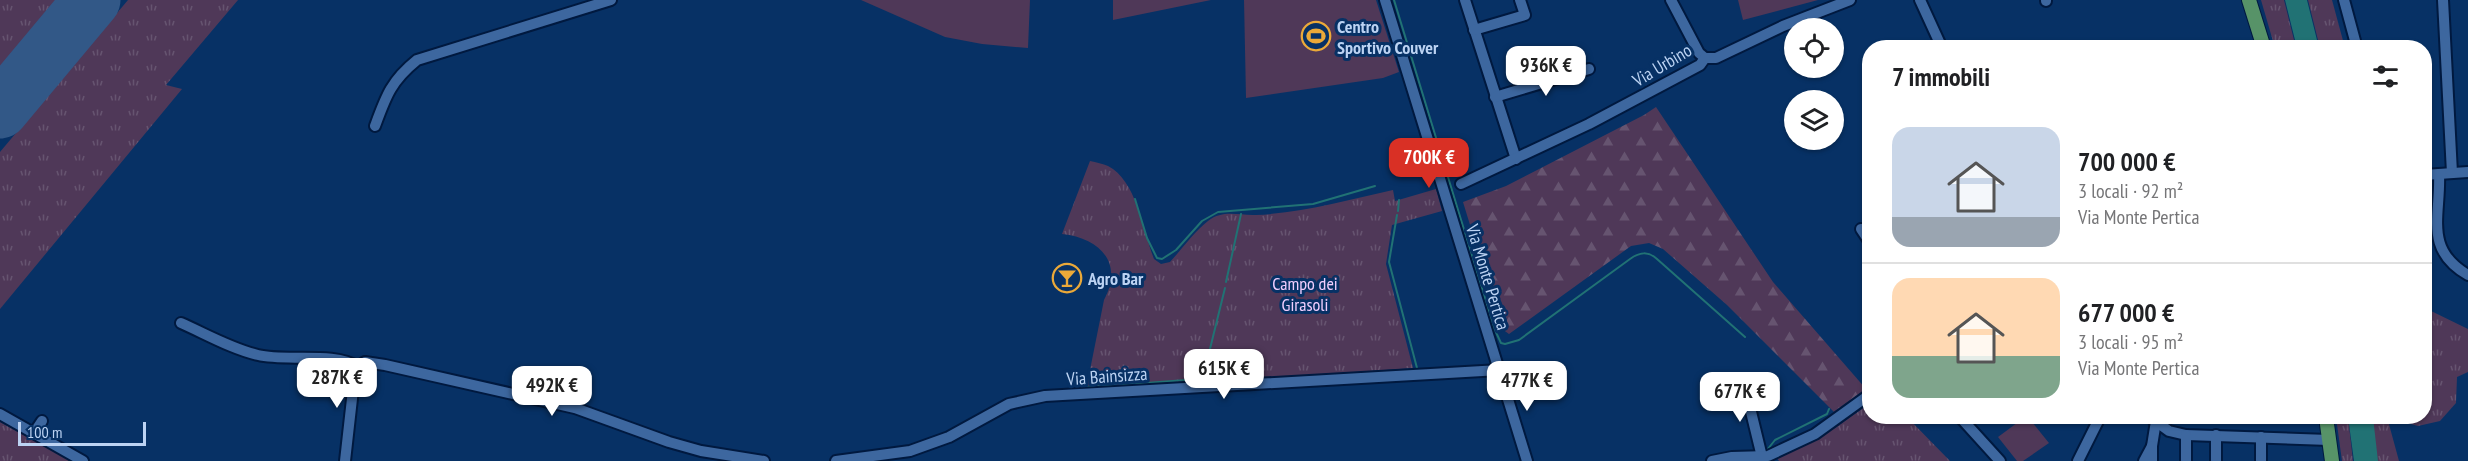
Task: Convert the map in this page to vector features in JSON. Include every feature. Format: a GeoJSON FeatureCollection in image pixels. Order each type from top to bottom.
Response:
{"type":"FeatureCollection","features":[{"type":"Feature","properties":{"kind":"main road"},"geometry":{"type":"LineString","coordinates":[[2249,0],[2262,40]]}},
{"type":"Feature","properties":{"kind":"main road"},"geometry":{"type":"LineString","coordinates":[[2327,424],[2332,461]]}},
{"type":"Feature","properties":{"kind":"street"},"geometry":{"type":"LineString","coordinates":[[375,126],[387,94],[400,74],[417,60],[611,0]]}},
{"type":"Feature","properties":{"kind":"street","name":"Via Monte Pertica"},"geometry":{"type":"LineString","coordinates":[[1384,0],[1527,461]]}},
{"type":"Feature","properties":{"kind":"street"},"geometry":{"type":"LineString","coordinates":[[1465,0],[1516,159]]}},
{"type":"Feature","properties":{"kind":"street"},"geometry":{"type":"LineString","coordinates":[[1474,30],[1530,13],[1520,0]]}},
{"type":"Feature","properties":{"kind":"street"},"geometry":{"type":"LineString","coordinates":[[1671,0],[1699,53],[1705,58]]}},
{"type":"Feature","properties":{"kind":"street","name":"Via Urbino"},"geometry":{"type":"LineString","coordinates":[[1461,184],[1636,99],[1700,65],[1705,58],[1716,58],[1783,26],[1850,0]]}},
{"type":"Feature","properties":{"kind":"street"},"geometry":{"type":"LineString","coordinates":[[1920,0],[1938,40]]}},
{"type":"Feature","properties":{"kind":"street"},"geometry":{"type":"LineString","coordinates":[[2344,0],[2355,40]]}},
{"type":"Feature","properties":{"kind":"street"},"geometry":{"type":"LineString","coordinates":[[2443,0],[2452,173]]}},
{"type":"Feature","properties":{"kind":"street"},"geometry":{"type":"LineString","coordinates":[[1495,97],[1589,69]]}},
{"type":"Feature","properties":{"kind":"street"},"geometry":{"type":"LineString","coordinates":[[2432,174],[2468,172]]}},
{"type":"Feature","properties":{"kind":"street"},"geometry":{"type":"LineString","coordinates":[[2439,174],[2435,220],[2437,231],[2443,251],[2455,268],[2468,275]]}},
{"type":"Feature","properties":{"kind":"street"},"geometry":{"type":"LineString","coordinates":[[181,323],[257,355],[351,362],[358,367]]}},
{"type":"Feature","properties":{"kind":"street"},"geometry":{"type":"LineString","coordinates":[[345,461],[355,372],[365,362],[510,393],[593,414],[669,442],[701,451],[764,461]]}},
{"type":"Feature","properties":{"kind":"street","name":"Via Bainsizza"},"geometry":{"type":"LineString","coordinates":[[836,461],[910,451],[950,437],[1009,404],[1045,396],[1500,370]]}},
{"type":"Feature","properties":{"kind":"street"},"geometry":{"type":"LineString","coordinates":[[1743,378],[1762,459]]}},
{"type":"Feature","properties":{"kind":"street"},"geometry":{"type":"LineString","coordinates":[[1712,461],[1732,457],[1762,459],[1815,434],[1862,401]]}},
{"type":"Feature","properties":{"kind":"street"},"geometry":{"type":"LineString","coordinates":[[0,414],[83,461]]}},
{"type":"Feature","properties":{"kind":"street"},"geometry":{"type":"LineString","coordinates":[[33,433],[42,420]]}},
{"type":"Feature","properties":{"kind":"street"},"geometry":{"type":"LineString","coordinates":[[1966,424],[2000,461]]}},
{"type":"Feature","properties":{"kind":"street"},"geometry":{"type":"LineString","coordinates":[[2078,461],[2096,424]]}},
{"type":"Feature","properties":{"kind":"street"},"geometry":{"type":"LineString","coordinates":[[2152,461],[2153,424]]}},
{"type":"Feature","properties":{"kind":"street"},"geometry":{"type":"LineString","coordinates":[[2160,424],[2169,431],[2186,435],[2329,440]]}},
{"type":"Feature","properties":{"kind":"street"},"geometry":{"type":"LineString","coordinates":[[2186,435],[2186,461]]}},
{"type":"Feature","properties":{"kind":"street"},"geometry":{"type":"LineString","coordinates":[[2216,435],[2216,461]]}},
{"type":"Feature","properties":{"kind":"street"},"geometry":{"type":"LineString","coordinates":[[2261,437],[2261,461]]}},
{"type":"Feature","properties":{"kind":"street"},"geometry":{"type":"LineString","coordinates":[[2144,461],[2152,446]]}},
{"type":"Feature","properties":{"kind":"green space"},"geometry":{"type":"Polygon","coordinates":[[[0,0],[57,0],[0,69],[0,0]]]}},
{"type":"Feature","properties":{"kind":"green space"},"geometry":{"type":"Polygon","coordinates":[[[128,0],[238,0],[166,85],[182,89],[0,309],[0,152],[128,0]]]}},
{"type":"Feature","properties":{"kind":"green space"},"geometry":{"type":"Polygon","coordinates":[[[861,0],[1030,0],[1028,48],[982,44],[945,37],[861,0]]]}},
{"type":"Feature","properties":{"kind":"green space"},"geometry":{"type":"Polygon","coordinates":[[[1113,0],[1211,0],[1113,20],[1113,0]]]}},
{"type":"Feature","properties":{"kind":"green space","name":"Centro Sportivo Couver"},"geometry":{"type":"Polygon","coordinates":[[[1244,0],[1376,0],[1399,72],[1383,78],[1246,98],[1244,0]]]}},
{"type":"Feature","properties":{"kind":"green space"},"geometry":{"type":"Polygon","coordinates":[[[1738,0],[1818,0],[1743,20],[1738,0]]]}},
{"type":"Feature","properties":{"kind":"green space"},"geometry":{"type":"Polygon","coordinates":[[[2261,0],[2284,0],[2294,40],[2273,40],[2261,0]]]}},
{"type":"Feature","properties":{"kind":"green space"},"geometry":{"type":"Polygon","coordinates":[[[2308,0],[2332,0],[2343,40],[2318,40],[2308,0]]]}},
{"type":"Feature","properties":{"kind":"green space"},"geometry":{"type":"Polygon","coordinates":[[[1656,107],[1773,282],[1862,384],[1862,392],[1834,412],[1727,305],[1663,249],[1649,243],[1631,246],[1509,334],[1502,329],[1463,202],[1506,186],[1656,107]]]}},
{"type":"Feature","properties":{"kind":"green space","name":"Campo dei Girasoli"},"geometry":{"type":"Polygon","coordinates":[[[1090,161],[1108,166],[1126,183],[1138,208],[1154,259],[1161,264],[1170,262],[1203,225],[1220,215],[1290,212],[1393,190],[1395,201],[1436,189],[1442,211],[1392,225],[1386,264],[1413,368],[1211,382],[1214,370],[1206,368],[1200,382],[1086,390],[1104,300],[1109,287],[1110,264],[1097,247],[1076,236],[1062,234],[1090,161]]]}},
{"type":"Feature","properties":{"kind":"green space"},"geometry":{"type":"Polygon","coordinates":[[[2432,311],[2468,329],[2468,372],[2457,377],[2456,403],[2440,421],[2432,423],[2432,311]]]}},
{"type":"Feature","properties":{"kind":"green space"},"geometry":{"type":"Polygon","coordinates":[[[1862,409],[1862,424],[1914,424],[1950,461],[1779,461],[1777,458],[1835,428],[1862,409]]]}},
{"type":"Feature","properties":{"kind":"green space"},"geometry":{"type":"Polygon","coordinates":[[[0,422],[71,461],[0,461],[0,422]]]}},
{"type":"Feature","properties":{"kind":"green space"},"geometry":{"type":"Polygon","coordinates":[[[2016,424],[2034,424],[2049,443],[2023,461],[2017,461],[1998,437],[2016,424]]]}},
{"type":"Feature","properties":{"kind":"green space"},"geometry":{"type":"Polygon","coordinates":[[[2337,424],[2349,424],[2353,461],[2342,461],[2337,424]]]}},
{"type":"Feature","properties":{"kind":"green space"},"geometry":{"type":"Polygon","coordinates":[[[2368,424],[2389,424],[2399,461],[2375,461],[2368,424]]]}},
{"type":"Feature","properties":{"kind":"shaded area"},"geometry":{"type":"Polygon","coordinates":[[[2285,0],[2307,0],[2317,40],[2295,40],[2285,0]]]}},
{"type":"Feature","properties":{"kind":"shaded area"},"geometry":{"type":"Polygon","coordinates":[[[2349,424],[2374,424],[2378,461],[2354,461],[2349,424]]]}},
{"type":"Feature","properties":{"kind":"waterway"},"geometry":{"type":"LineString","coordinates":[[1394,0],[1494,328],[1501,343],[1519,340],[1630,259],[1644,253],[1657,259],[1745,337]]}},
{"type":"Feature","properties":{"kind":"waterway"},"geometry":{"type":"LineString","coordinates":[[1135,199],[1147,238],[1157,258],[1162,259],[1176,250],[1202,221],[1218,212],[1313,204],[1375,186]]}},
{"type":"Feature","properties":{"kind":"waterway"},"geometry":{"type":"LineString","coordinates":[[1398,211],[1399,200]]}},
{"type":"Feature","properties":{"kind":"waterway"},"geometry":{"type":"LineString","coordinates":[[1226,282],[1241,214]]}},
{"type":"Feature","properties":{"kind":"waterway"},"geometry":{"type":"LineString","coordinates":[[1397,215],[1389,262],[1417,368]]}},
{"type":"Feature","properties":{"kind":"waterway"},"geometry":{"type":"LineString","coordinates":[[1207,361],[1225,288]]}},
{"type":"Feature","properties":{"kind":"waterway"},"geometry":{"type":"LineString","coordinates":[[1120,385],[1199,379],[1206,365]]}},
{"type":"Feature","properties":{"kind":"waterway"},"geometry":{"type":"LineString","coordinates":[[1088,387],[1116,385]]}},
{"type":"Feature","properties":{"kind":"waterway"},"geometry":{"type":"LineString","coordinates":[[1767,450],[1775,440],[1827,414],[1829,409]]}},
{"type":"Feature","properties":{"kind":"runway"},"geometry":{"type":"LineString","coordinates":[[0,110],[92,0]]}},
{"type":"Feature","properties":{"kind":"place","name":"Centro Sportivo Couver"},"geometry":{"type":"Point","coordinates":[1316,36]}},
{"type":"Feature","properties":{"kind":"place","name":"Agro Bar"},"geometry":{"type":"Point","coordinates":[1067,278]}}]}
